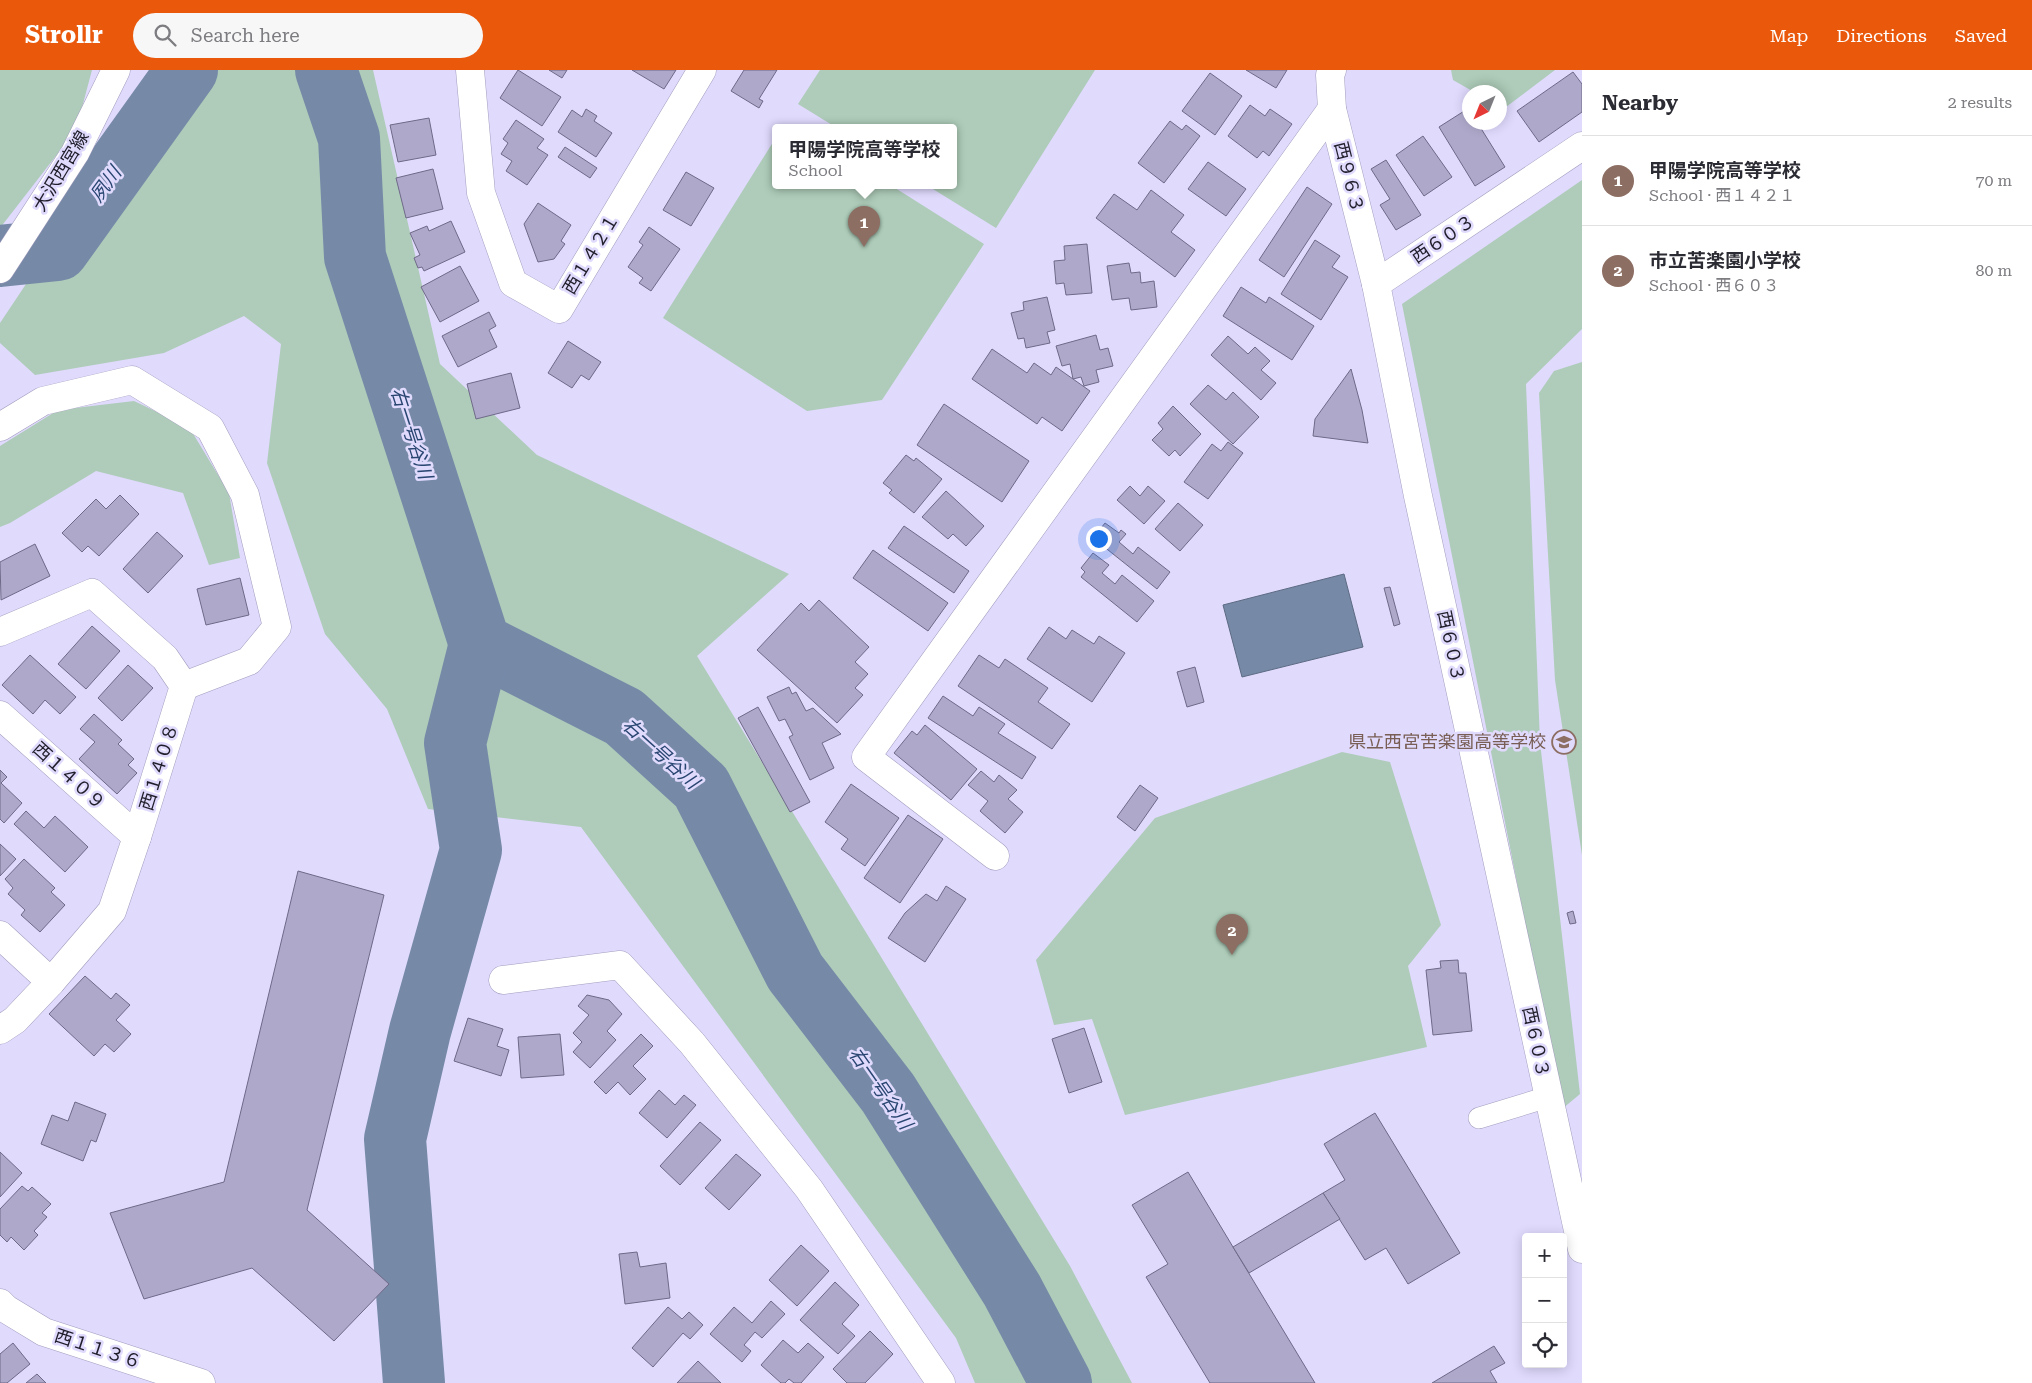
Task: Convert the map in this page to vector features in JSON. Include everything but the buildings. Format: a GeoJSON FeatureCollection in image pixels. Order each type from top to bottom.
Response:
{"type":"FeatureCollection","features":[{"type":"Feature","properties":{"kind":"street","name":"大沢西宮線"},"geometry":{"type":"LineString","coordinates":[[0,269],[75,153],[116,70]]}},
{"type":"Feature","properties":{"kind":"street","name":"西１４２１"},"geometry":{"type":"LineString","coordinates":[[470,70],[481,193],[513,283],[559,309],[702,70]]}},
{"type":"Feature","properties":{"kind":"street","name":"西９６３"},"geometry":{"type":"LineString","coordinates":[[1332,70],[1330,75],[1332,109],[1376,284]]}},
{"type":"Feature","properties":{"kind":"street"},"geometry":{"type":"LineString","coordinates":[[995,856],[866,757],[1332,109]]}},
{"type":"Feature","properties":{"kind":"street","name":"西６０３"},"geometry":{"type":"LineString","coordinates":[[1582,146],[1376,284],[1418,496],[1582,1249]]}},
{"type":"Feature","properties":{"kind":"street"},"geometry":{"type":"LineString","coordinates":[[0,427],[43,402],[132,380],[210,428],[245,495],[278,627],[249,661],[184,686],[165,658],[92,593],[0,632]]}},
{"type":"Feature","properties":{"kind":"street","name":"西１４０８"},"geometry":{"type":"LineString","coordinates":[[0,1030],[15,1020],[52,982],[112,911],[138,837],[184,686]]}},
{"type":"Feature","properties":{"kind":"street","name":"西１４０９"},"geometry":{"type":"LineString","coordinates":[[0,715],[138,837]]}},
{"type":"Feature","properties":{"kind":"street"},"geometry":{"type":"LineString","coordinates":[[0,935],[52,982]]}},
{"type":"Feature","properties":{"kind":"street"},"geometry":{"type":"LineString","coordinates":[[503,980],[620,966],[692,1043],[809,1190],[940,1383]]}},
{"type":"Feature","properties":{"kind":"street","name":"西１１３６"},"geometry":{"type":"LineString","coordinates":[[0,1303],[6,1309],[44,1332],[201,1383]]}},
{"type":"Feature","properties":{"kind":"lane"},"geometry":{"type":"LineString","coordinates":[[1479,1118],[1548,1097]]}},
{"type":"Feature","properties":{"kind":"green space"},"geometry":{"type":"Polygon","coordinates":[[[0,70],[92,70],[76,130],[0,228],[0,70]]]}},
{"type":"Feature","properties":{"kind":"green space"},"geometry":{"type":"Polygon","coordinates":[[[169,70],[373,70],[440,364],[537,455],[789,574],[697,656],[1070,1266],[1132,1383],[975,1383],[956,1338],[581,827],[428,809],[387,709],[325,634],[267,463],[281,344],[244,316],[164,353],[35,375],[0,343],[0,323],[169,70]]]}},
{"type":"Feature","properties":{"kind":"green space"},"geometry":{"type":"Polygon","coordinates":[[[820,70],[1095,70],[996,228],[933,189],[957,189],[957,124],[830,124],[798,104],[820,70]]]}},
{"type":"Feature","properties":{"kind":"green space"},"geometry":{"type":"Polygon","coordinates":[[[1451,70],[1555,70],[1507,106],[1507,85],[1462,85],[1453,80],[1451,70]]]}},
{"type":"Feature","properties":{"kind":"green space"},"geometry":{"type":"Polygon","coordinates":[[[772,144],[772,189],[897,189],[984,244],[882,400],[807,411],[663,318],[772,144]]]}},
{"type":"Feature","properties":{"kind":"green space"},"geometry":{"type":"Polygon","coordinates":[[[1582,180],[1582,329],[1526,384],[1540,742],[1580,1094],[1562,1109],[1402,304],[1582,180]]]}},
{"type":"Feature","properties":{"kind":"green space"},"geometry":{"type":"Polygon","coordinates":[[[1582,362],[1582,855],[1555,680],[1539,393],[1554,371],[1582,362]]]}},
{"type":"Feature","properties":{"kind":"green space"},"geometry":{"type":"Polygon","coordinates":[[[134,401],[189,427],[229,493],[240,558],[209,565],[183,493],[96,471],[10,523],[0,527],[0,446],[58,410],[134,401]]]}},
{"type":"Feature","properties":{"kind":"green space"},"geometry":{"type":"Polygon","coordinates":[[[1342,752],[1390,762],[1441,925],[1408,966],[1427,1047],[1125,1115],[1092,1019],[1054,1025],[1036,960],[1155,818],[1342,752]]]}},
{"type":"Feature","properties":{"kind":"water"},"geometry":{"type":"Polygon","coordinates":[[[1344,574],[1363,647],[1242,677],[1223,605],[1344,574]]]}},
{"type":"Feature","properties":{"kind":"waterway","name":"夙川"},"geometry":{"type":"LineString","coordinates":[[0,256],[58,250],[187,70]]}},
{"type":"Feature","properties":{"kind":"waterway","name":"右一号谷川"},"geometry":{"type":"LineString","coordinates":[[326,70],[349,138],[355,257],[480,644],[624,717],[701,787],[795,972],[888,1093],[1012,1290],[1061,1383]]}},
{"type":"Feature","properties":{"kind":"waterway"},"geometry":{"type":"LineString","coordinates":[[414,1383],[395,1139],[420,1031],[471,850],[455,743],[480,644]]}},
{"type":"Feature","properties":{"kind":"place","name":"甲陽学院高等学校"},"geometry":{"type":"Point","coordinates":[864,247]}},
{"type":"Feature","properties":{"kind":"place","name":"県立西宮苦楽園高等学校"},"geometry":{"type":"Point","coordinates":[1564,742]}},
{"type":"Feature","properties":{"kind":"place","name":"市立苦楽園小学校"},"geometry":{"type":"Point","coordinates":[1232,955]}}]}
